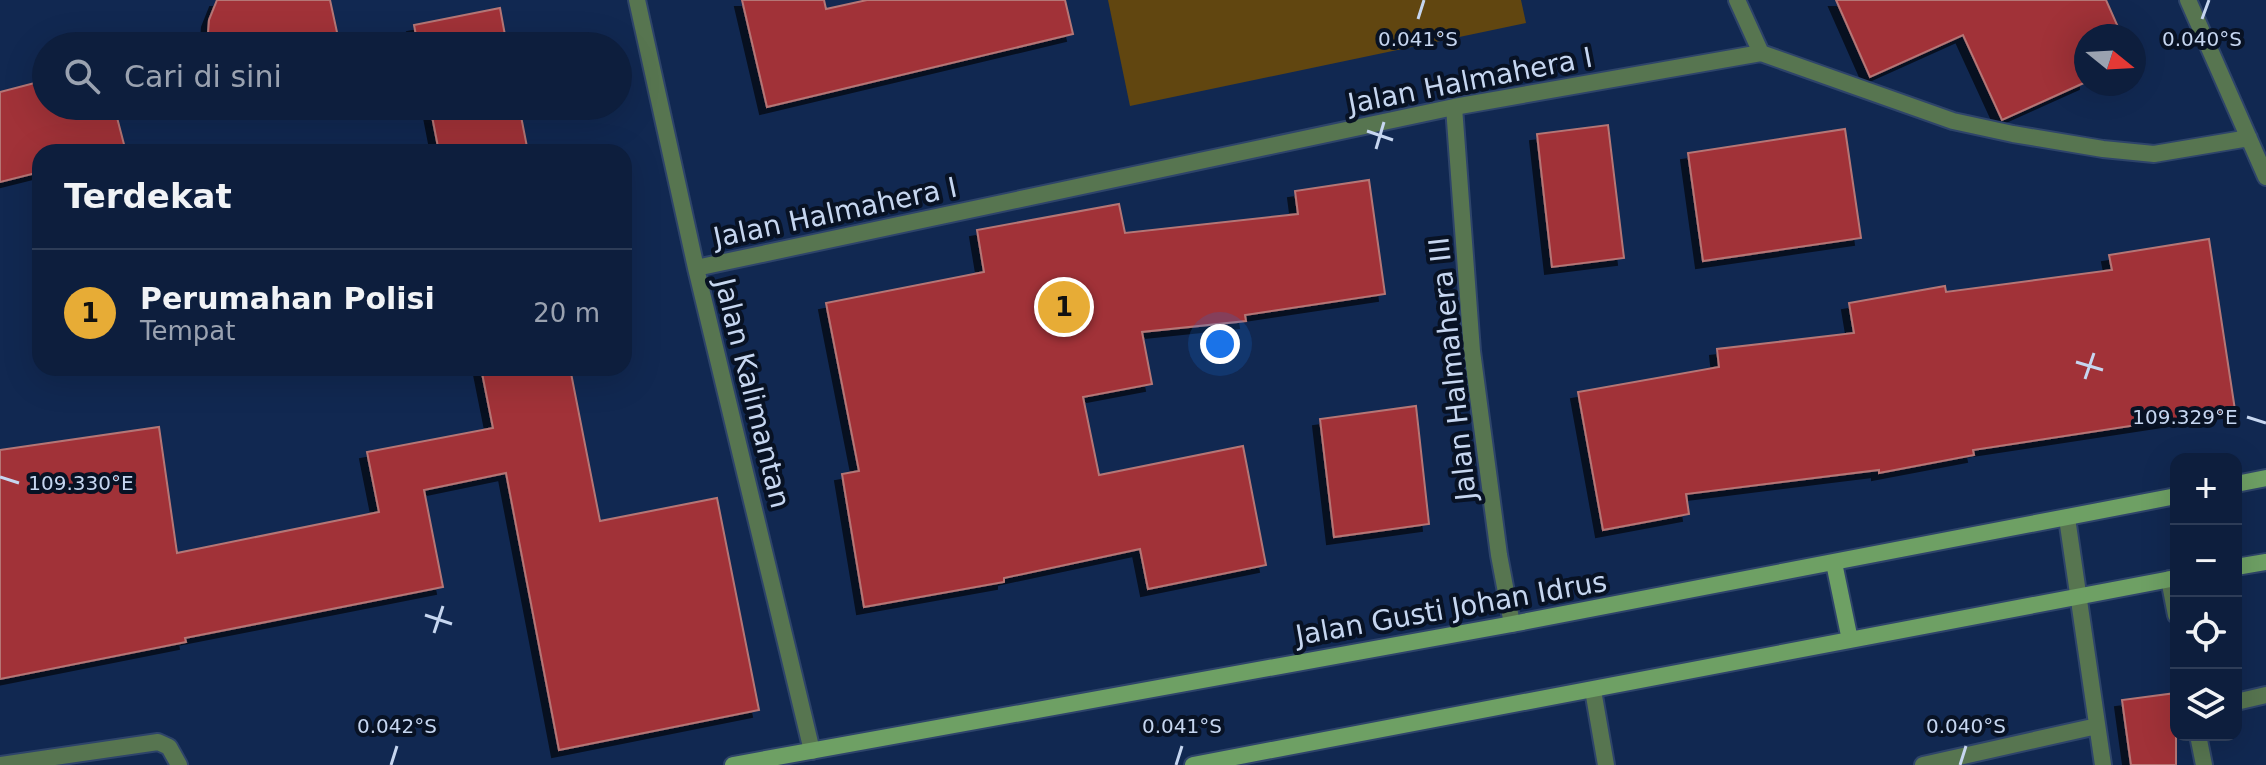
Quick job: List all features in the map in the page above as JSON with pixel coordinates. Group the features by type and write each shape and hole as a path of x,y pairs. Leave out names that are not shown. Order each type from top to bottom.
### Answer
{"street":[{"name":"Jalan Kalimantan","path":"637,0 696,268 812,751"},
{"path":"1737,0 1761,53"},
{"path":"2188,0 2266,177"},
{"name":"Jalan Halmahera I","path":"696,268 1454,107 1761,53 1953,121 2013,134 2154,154 2249,138"},
{"name":"Jalan Halmahera III","path":"1454,107 1472,351 1499,555 1512,624"},
{"path":"2242,483 2266,478"},
{"name":"Jalan Gusti Johan Idrus","path":"733,765 1512,624 2170,497"},
{"path":"2067,518 2103,765"},
{"path":"2242,566 2266,562"},
{"path":"1834,563 1850,640"},
{"path":"1193,765 2170,580"},
{"path":"1593,690 1606,765"},
{"path":"2242,701 2266,695"},
{"path":"1923,765 2097,726"},
{"path":"2199,741 2204,765"},
{"path":"0,765 158,742 169,747 179,765"}],"shaded area":[{"path":"1108,0 1521,0 1526,23 1130,106"}],"building":[{"path":"217,0 330,0 337,32 208,32"},
{"path":"742,0 824,0 826,9 867,0 1065,0 1073,34 767,107"},
{"path":"1836,0 2106,0 2117,24 2074,24 2074,87 2002,120 1963,35 1870,77"},
{"path":"500,8 504,32 415,32 414,25"},
{"path":"32,84 32,120 118,120 124,144 32,144 32,174 0,182 0,92"},
{"path":"433,120 522,120 526,144 437,144"},
{"path":"1608,125 1624,258 1552,267 1537,134"},
{"path":"1845,129 1861,238 1703,261 1688,153"},
{"path":"1369,180 1385,294 1245,315 1246,321 1142,332 1152,384 1083,397 1099,475 1243,446 1266,565 1148,589 1140,549 1004,578 1004,582 864,607 842,474 859,471 826,303 984,272 977,230 1119,204 1125,233 1298,214 1295,191"},
{"path":"2209,239 2235,410 1973,450 1974,455 1879,473 1879,470 1686,494 1689,514 1603,530 1578,392 1719,367 1717,349 1854,333 1849,303 1945,286 1946,292 2112,270 2109,255"},
{"path":"483,376 572,376 600,521 717,498 759,710 559,750 506,473 424,490 443,587 185,638 186,642 0,679 0,450 159,427 177,553 379,512 367,452 493,428"},
{"path":"1416,406 1429,524 1334,537 1320,419"},
{"path":"2170,694 2170,741 2176,741 2176,765 2131,765 2122,700"}],"place":[{"name":"Perumahan Polisi","path":"1064,307"}]}
